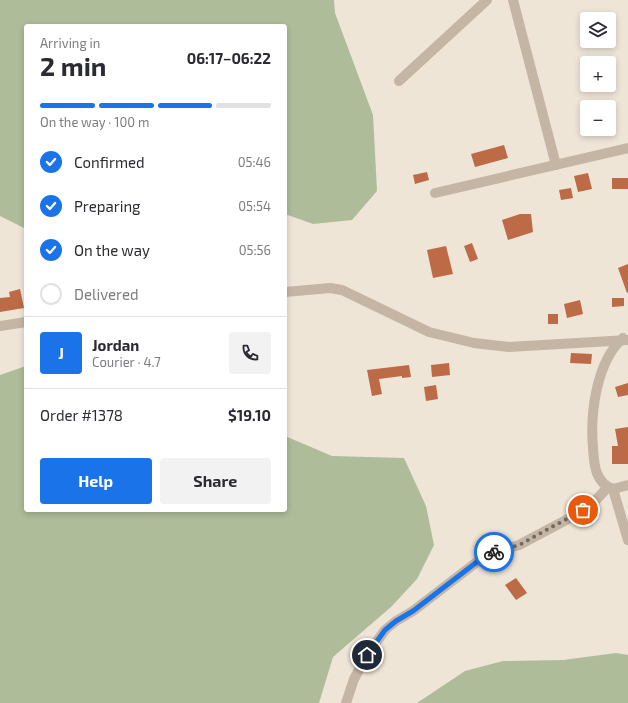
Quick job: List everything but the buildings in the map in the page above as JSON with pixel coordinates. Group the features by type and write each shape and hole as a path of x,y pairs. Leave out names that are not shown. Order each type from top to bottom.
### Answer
{"street":[{"path":"399,81 487,0"},
{"path":"513,0 556,165"},
{"path":"435,193 628,148"},
{"path":"287,292 330,288 342,290 429,332 474,343 508,347 626,338"},
{"path":"0,326 24,322"},
{"path":"626,338 609,356 606,363 596,393 592,412 592,434 595,469 602,483 611,488 628,540"},
{"path":"346,703 354,679 367,655 385,630 396,621 413,611 486,555 519,545 571,518 595,502 611,488 628,485"}],"green space":[{"path":"0,0 334,0 335,13 373,115 377,191 352,220 313,224 287,215 287,24 24,24 24,228 0,216"},
{"path":"24,367 24,512 287,512 287,437 332,456 404,458 426,506 434,545 417,579 391,607 333,657 319,703 0,703 0,375"},
{"path":"616,653 628,655 628,703 417,703 465,671 503,661 563,660"}],"way so far":[{"path":"494,552 519,545 583,510"}],"route":[{"path":"367,655 385,630 396,621 413,611 486,555 494,552"}]}
